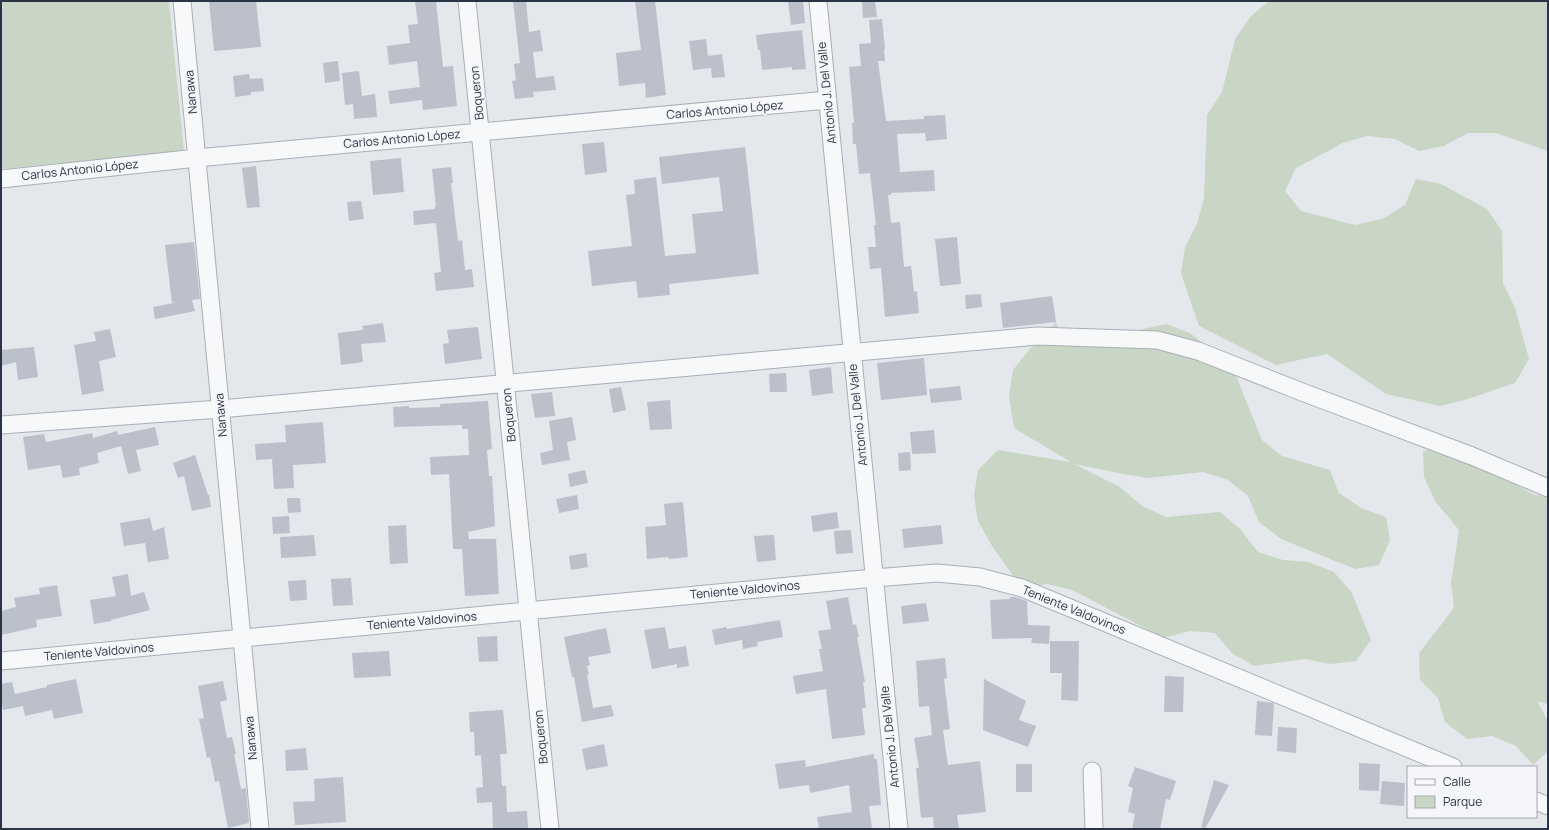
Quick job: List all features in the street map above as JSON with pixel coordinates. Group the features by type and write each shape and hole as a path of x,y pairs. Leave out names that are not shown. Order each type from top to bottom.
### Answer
{"street":[{"name":"Nanawa","path":"182,1 260,829"},
{"name":"Boqueron","path":"468,1 550,829"},
{"name":"Antonio J. Del Valle","path":"818,1 899,829"},
{"name":"Carlos Antonio López","path":"1,179 197,158 828,100"},
{"path":"1,425 220,409 1037,336 1157,340 1198,350 1302,392 1472,456 1548,488"},
{"name":"Teniente Valdovinos","path":"1,661 937,573 980,577 1022,588 1451,766"},
{"path":"1092,771 1094,829"},
{"path":"1537,801 1548,806"}],"green space":[{"path":"1,1 169,1 184,151 1,169"},
{"path":"1269,1 1548,1 1548,151 1496,133 1468,133 1444,146 1419,151 1395,139 1367,136 1343,143 1296,168 1285,191 1301,211 1355,225 1382,219 1405,205 1416,179 1441,184 1487,209 1502,231 1503,283 1515,308 1529,359 1515,383 1465,400 1440,406 1386,394 1327,354 1276,365 1199,326 1181,273 1185,247 1197,224 1204,198 1207,115 1222,92 1235,39 1251,16"},
{"path":"1056,322 1060,333 1112,336 1166,324 1190,333 1232,366 1262,440 1282,456 1330,470 1339,493 1361,508 1386,517 1390,540 1379,565 1355,569 1281,539 1259,522 1248,496 1228,480 1203,472 1148,478 1074,464 1120,487 1142,506 1166,517 1220,512 1240,529 1258,552 1283,560 1308,562 1334,572 1352,593 1371,640 1356,661 1330,664 1305,659 1254,666 1232,653 1215,633 1189,631 1164,638 1072,590 1047,584 1022,588 992,546 978,521 974,496 978,470 998,450 1071,462 1014,428 1009,396 1013,370 1030,349"},
{"path":"1449,444 1473,447 1497,460 1511,481 1534,495 1548,496 1548,704 1537,701 1548,721 1548,751 1533,765 1516,746 1492,736 1467,739 1445,722 1438,698 1420,680 1419,653 1454,608 1451,583 1459,530 1435,501 1424,477 1423,451"}],"building":[{"path":"209,1 256,1 261,47 214,51"},
{"path":"415,1 436,1 443,67 453,66 457,106 423,110 422,100 390,104 388,91 420,87 417,61 389,65 387,46 410,43 408,25 418,24"},
{"path":"513,1 526,1 529,32 540,30 543,51 533,52 536,78 554,76 556,90 533,92 534,97 515,99 512,81 516,80 514,64 520,63"},
{"path":"635,1 655,1 666,95 646,98 645,83 619,86 616,53 641,50"},
{"path":"788,1 803,1 805,23 791,25"},
{"path":"862,1 875,1 877,17 863,18"},
{"path":"882,19 885,61 878,61 886,121 924,119 924,116 945,115 947,139 926,141 925,133 897,134 900,172 934,170 935,191 891,193 891,195 888,195 891,223 900,222 904,267 911,266 914,292 917,291 919,313 885,317 881,268 870,269 868,247 876,247 874,225 876,225 870,173 859,174 856,144 853,144 852,123 854,123 849,67 861,66 859,44 871,43 869,20"},
{"path":"802,30 806,69 792,70 792,67 762,70 760,50 758,50 756,35"},
{"path":"706,39 708,56 722,54 725,77 712,78 711,68 693,70 689,41"},
{"path":"338,61 340,81 325,83 323,63"},
{"path":"359,71 362,96 375,94 377,117 354,119 353,104 345,105 342,73"},
{"path":"249,74 250,79 263,78 264,91 251,92 251,95 235,97 233,76"},
{"path":"604,142 607,172 585,175 582,144"},
{"path":"745,147 759,274 669,284 670,295 638,298 636,281 592,286 588,251 632,246 626,195 635,194 634,180 656,177 665,256 696,253 692,214 723,211 719,177 662,184 659,157"},
{"path":"401,158 404,192 373,195 370,161"},
{"path":"256,166 260,207 247,208 242,168"},
{"path":"451,167 453,183 451,183 458,241 462,240 465,270 472,269 474,287 436,291 434,273 441,272 436,223 414,225 413,211 435,209 436,206 432,169"},
{"path":"361,201 364,219 349,221 347,202"},
{"path":"957,237 961,284 940,286 935,239"},
{"path":"194,242 200,299 192,300 195,311 155,319 153,307 184,301 172,303 165,245"},
{"path":"981,294 982,307 966,309 965,295"},
{"path":"1052,296 1056,322 1003,328 1000,303"},
{"path":"383,323 386,342 361,344 363,362 341,365 338,333 363,330 362,326"},
{"path":"478,327 482,359 445,364 443,344 449,343 447,330"},
{"path":"110,329 116,357 99,361 104,391 82,395 74,345 96,341 94,332"},
{"path":"34,347 38,377 18,380 16,362 1,366 1,350"},
{"path":"924,358 927,395 881,400 877,363"},
{"path":"831,367 833,393 812,396 809,370"},
{"path":"786,373 787,392 770,392 769,374"},
{"path":"960,386 962,400 931,403 929,389"},
{"path":"621,387 626,410 613,413 609,389"},
{"path":"552,392 555,416 535,418 531,394"},
{"path":"670,400 672,429 650,430 647,402"},
{"path":"488,401 492,449 487,450 489,476 492,476 495,526 468,532 469,539 496,539 499,594 465,596 462,549 453,549 449,474 431,475 430,457 469,455 468,429 462,429 462,425 394,427 393,407 440,407 440,404"},
{"path":"572,417 576,440 567,442 570,460 542,465 540,453 553,450 549,421"},
{"path":"323,422 326,463 293,465 294,488 274,489 272,459 256,460 255,444 286,442 285,425"},
{"path":"155,427 159,445 136,450 141,471 128,474 121,446 97,453 99,463 79,468 80,475 63,478 60,465 28,470 23,437 44,434 46,442 92,433 93,438 117,431 118,435"},
{"path":"934,430 936,453 912,454 910,432"},
{"path":"910,452 911,470 899,471 898,453"},
{"path":"195,455 209,495 211,507 192,511 184,476 178,478 173,463"},
{"path":"585,470 588,483 570,487 568,474"},
{"path":"577,495 579,509 559,513 556,499"},
{"path":"287,498 300,498 301,512 288,513"},
{"path":"683,502 688,557 647,559 645,527 666,525 664,504"},
{"path":"837,512 839,528 813,532 811,516"},
{"path":"289,516 290,533 273,534 272,517"},
{"path":"150,518 153,531 164,527 169,559 148,562 145,543 124,546 120,523"},
{"path":"406,525 408,563 390,564 388,526"},
{"path":"941,525 943,544 904,548 902,529"},
{"path":"851,530 853,553 836,554 834,531"},
{"path":"314,535 316,556 281,558 280,537"},
{"path":"774,535 776,560 757,562 754,536"},
{"path":"586,553 588,567 571,570 569,556"},
{"path":"128,574 131,596 144,592 150,610 111,621 94,624 90,600 116,596 112,577"},
{"path":"351,578 353,605 333,606 331,579"},
{"path":"306,580 307,600 290,601 288,581"},
{"path":"57,585 62,616 36,620 37,627 1,635 1,611 16,607 14,598 40,594 39,588"},
{"path":"848,597 853,625 856,624 859,637 857,637 865,682 863,682 866,708 862,708 865,735 832,739 826,689 796,694 793,676 823,671 819,649 822,649 818,631 831,629 826,601"},
{"path":"1010,597 1027,601 1028,625 1050,626 1049,644 1031,643 1032,638 992,639 990,600 1010,599"},
{"path":"926,603 929,621 903,624 901,606"},
{"path":"780,620 783,637 757,642 758,646 743,649 742,640 715,645 712,630"},
{"path":"665,627 669,649 686,646 689,666 677,668 677,664 652,669 644,630"},
{"path":"606,628 611,653 588,657 590,665 587,666 589,674 587,675 593,708 611,705 614,716 582,722 574,677 572,677 564,637"},
{"path":"497,636 498,661 479,662 477,637"},
{"path":"1050,641 1079,641 1078,701 1061,700 1062,673 1050,673"},
{"path":"389,651 391,676 354,678 352,653"},
{"path":"945,658 947,678 944,679 950,729 943,730 948,765 980,761 986,812 957,815 959,829 934,829 933,817 921,818 916,768 919,768 914,738 932,735 929,706 919,707 916,661"},
{"path":"1165,676 1184,677 1183,712 1164,712"},
{"path":"76,679 83,713 54,719 52,710 25,716 23,706 3,710 1,684 12,682 15,694"},
{"path":"984,679 1026,701 1019,720 1036,726 1028,747 983,730"},
{"path":"223,681 227,700 220,702 227,738 232,737 241,789 246,788 249,823 228,828 219,781 215,782 210,757 207,758 199,719 204,718 198,686"},
{"path":"1257,701 1274,703 1272,736 1255,735"},
{"path":"503,710 507,754 500,754 502,786 506,786 507,812 527,811 528,829 493,829 492,802 477,803 476,788 483,787 481,755 475,756 474,732 470,732 469,712"},
{"path":"1278,727 1297,728 1296,753 1277,751"},
{"path":"604,744 608,766 586,770 582,749"},
{"path":"306,748 308,770 286,771 285,750"},
{"path":"874,754 874,759 877,759 881,805 869,806 872,829 819,829 817,817 852,812 849,785 810,793 809,785 779,789 775,764 805,760 806,767"},
{"path":"1359,763 1380,764 1379,791 1359,790"},
{"path":"1016,764 1032,764 1032,792 1016,792"},
{"path":"1135,767 1176,781 1170,800 1166,799 1160,829 1132,829 1135,814 1128,812 1133,788 1128,786"},
{"path":"343,777 346,822 295,825 293,802 315,801 314,779"},
{"path":"1214,780 1229,785 1205,829 1201,827"},
{"path":"1382,781 1405,783 1404,806 1380,804"}]}
